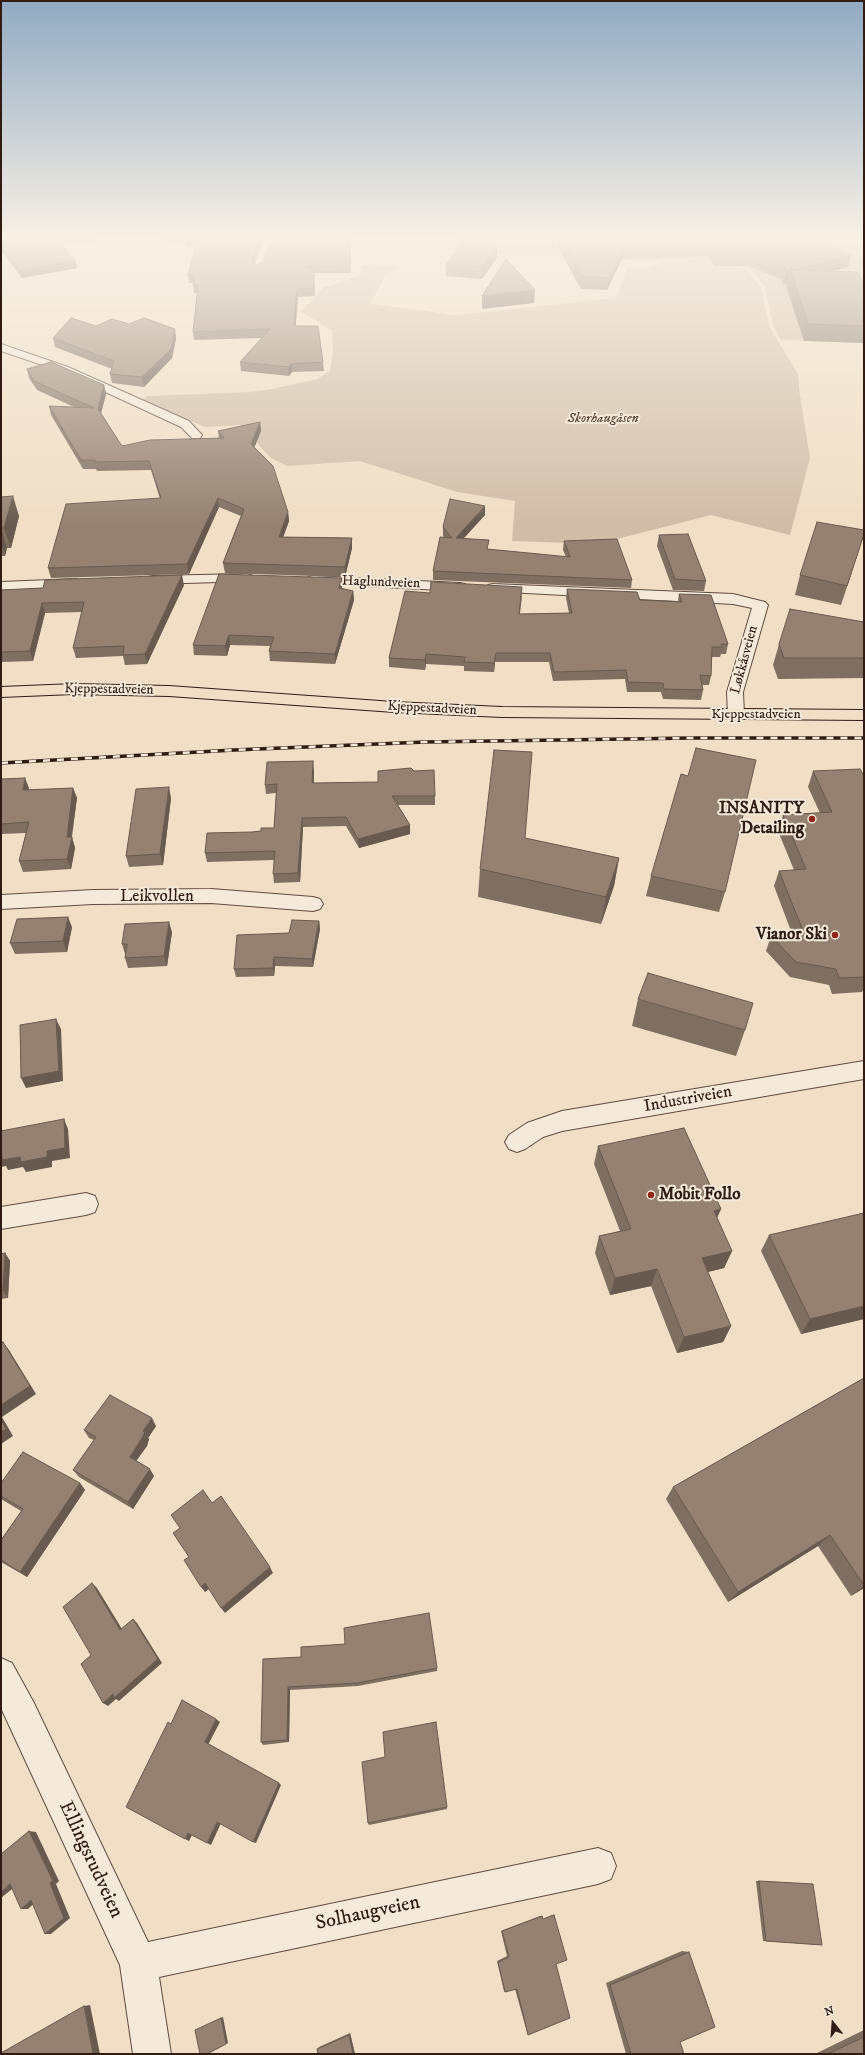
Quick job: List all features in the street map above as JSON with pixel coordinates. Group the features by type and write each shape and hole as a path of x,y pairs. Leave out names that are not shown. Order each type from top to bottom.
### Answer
{"main road":[{"name":"Kjeppestadveien","path":"1,692 106,689 184,692 438,710 736,715 864,715"}],"street":[{"path":"1,347 64,369 124,396 185,424 196,435"},
{"path":"124,396 148,394"},
{"path":"140,580 262,578"},
{"name":"Haglundveien","path":"300,580 733,598 760,605"},
{"path":"1,586 86,582"},
{"name":"Løkkåsveien","path":"736,715 735,692 760,605"},
{"name":"Leikvollen","path":"1,902 93,897 211,896 313,904"},
{"name":"Industriveien","path":"517,1142 535,1130 562,1121 864,1070"},
{"path":"1,1218 86,1204"},
{"name":"Ellingsrudveien","path":"1,1674 22,1715 138,1963 152,2054"},
{"name":"Solhaugveien","path":"138,1963 598,1866"}],"green space":[{"name":"Skorhaugåsen","path":"332,334 774,334 798,374 810,458 790,535 711,515 597,544 512,541 515,501 457,492 360,461 287,466 271,458 240,425 205,427 143,400 147,396 250,392 272,389 317,379 330,371 333,352"},
{"path":"778,334 864,334 864,343 781,340"}],"building":[{"path":"57,334 174,334 171,349 142,377 110,374 114,361 53,338"},
{"path":"266,334 319,334 323,362 292,364 288,367 240,362"},
{"path":"51,362 104,385 98,409 122,446 150,440 224,438 218,431 260,422 251,444 273,466 288,512 279,537 352,538 345,567 223,563 244,509 218,498 187,564 48,568 66,504 161,498 149,461 95,462 95,460 81,460 49,406 94,408 34,381 27,369"},
{"path":"13,496 4,528 1,528 1,497"},
{"path":"450,499 485,506 456,538 489,540 487,549 570,557 564,541 617,539 632,580 433,571 440,537 452,538 443,527"},
{"path":"817,522 864,530 847,586 800,575"},
{"path":"688,534 706,581 675,579 659,535"},
{"path":"219,574 342,578 339,588 353,591 335,654 269,651 274,637 229,635 225,646 193,645"},
{"path":"182,575 145,654 123,655 124,646 73,648 84,602 42,603 30,651 1,652 1,590 43,588 45,580"},
{"path":"431,582 522,587 519,614 572,613 567,589 637,592 640,600 682,602 679,594 711,595 728,644 721,644 722,647 712,647 711,676 700,675 703,690 664,689 663,683 628,682 626,670 554,672 550,653 496,653 494,663 464,662 465,657 426,654 425,660 389,658 405,591 430,593"},
{"path":"790,609 864,622 864,658 784,658 779,644"},
{"path":"696,748 756,760 725,892 651,876 681,774 688,776"},
{"path":"494,750 532,752 525,838 619,858 606,897 480,869"},
{"path":"313,761 312,783 378,782 378,771 411,768 414,771 434,770 435,796 392,796 410,825 358,839 346,817 302,818 298,873 273,874 275,851 205,853 207,833 252,832 261,831 261,828 274,828 277,784 265,785 267,762"},
{"path":"860,769 864,776 864,977 839,978 836,969 796,962 771,936 802,928 779,871 806,869 783,815 832,812 813,771"},
{"path":"25,778 23,790 73,788 67,837 72,837 67,859 19,861 29,822 1,824 1,779"},
{"path":"169,787 160,854 126,856 136,789"},
{"path":"68,917 63,941 10,943 17,919"},
{"path":"292,920 319,921 312,959 274,957 273,968 234,969 237,935 289,933"},
{"path":"169,922 164,956 125,958 127,944 122,944 125,924"},
{"path":"648,973 753,1003 745,1030 638,999"},
{"path":"56,1019 59,1071 21,1078 20,1025"},
{"path":"64,1119 65,1148 47,1151 47,1157 21,1162 20,1157 2,1160 1,1131"},
{"path":"684,1128 721,1209 714,1211 732,1251 702,1258 731,1326 684,1337 657,1269 615,1278 599,1236 631,1229 598,1146"},
{"path":"864,1213 864,1306 810,1319 769,1235"},
{"path":"5,1253 3,1290 1,1290 1,1254"},
{"path":"3,1342 30,1386 1,1405 1,1343"},
{"path":"864,1378 864,1585 830,1535 738,1592 673,1487"},
{"path":"110,1395 152,1418 143,1431 145,1432 142,1438 130,1457 150,1469 128,1502 73,1470 96,1437 84,1430"},
{"path":"1,1420 6,1429 1,1432"},
{"path":"23,1452 80,1483 20,1572 1,1560 1,1540 23,1509 1,1496 1,1483"},
{"path":"203,1490 212,1503 221,1496 270,1567 221,1608 205,1583 201,1587 184,1560 189,1557 173,1533 180,1528 171,1515"},
{"path":"92,1583 120,1630 133,1619 158,1659 114,1698 113,1694 103,1703 81,1664 91,1655 63,1607"},
{"path":"429,1613 437,1668 357,1683 288,1687 287,1740 261,1742 263,1659 301,1657 301,1647 345,1644 344,1628"},
{"path":"182,1700 216,1719 205,1742 279,1783 253,1842 217,1822 207,1843 188,1833 185,1839 126,1807 168,1722 171,1724"},
{"path":"436,1722 447,1807 368,1823 362,1762 385,1757 383,1732"},
{"path":"29,1831 53,1881 50,1883 64,1918 45,1934 31,1900 21,1909 10,1884 1,1892 1,1854"},
{"path":"759,1881 813,1884 822,1945 766,1941"},
{"path":"554,1915 567,1960 556,1964 570,2018 528,2035 517,1989 505,1992 498,1962 509,1957 502,1931 542,1916 543,1919"},
{"path":"689,1952 715,2027 680,2042 684,2054 631,2054 610,1985"},
{"path":"84,2006 93,2054 1,2054 1,2053"},
{"path":"221,2018 226,2044 207,2054 200,2054 195,2030"},
{"path":"349,2035 353,2054 318,2054 317,2049"},
{"path":"864,2037 864,2054 828,2054"}],"railway":[{"path":"1,763 234,750 425,742 692,738 864,738"}],"place":[{"name":"INSANITY Detailing","path":"812,819"},
{"name":"Vianor Ski","path":"835,935"},
{"name":"Mobit Follo","path":"651,1195"}]}
